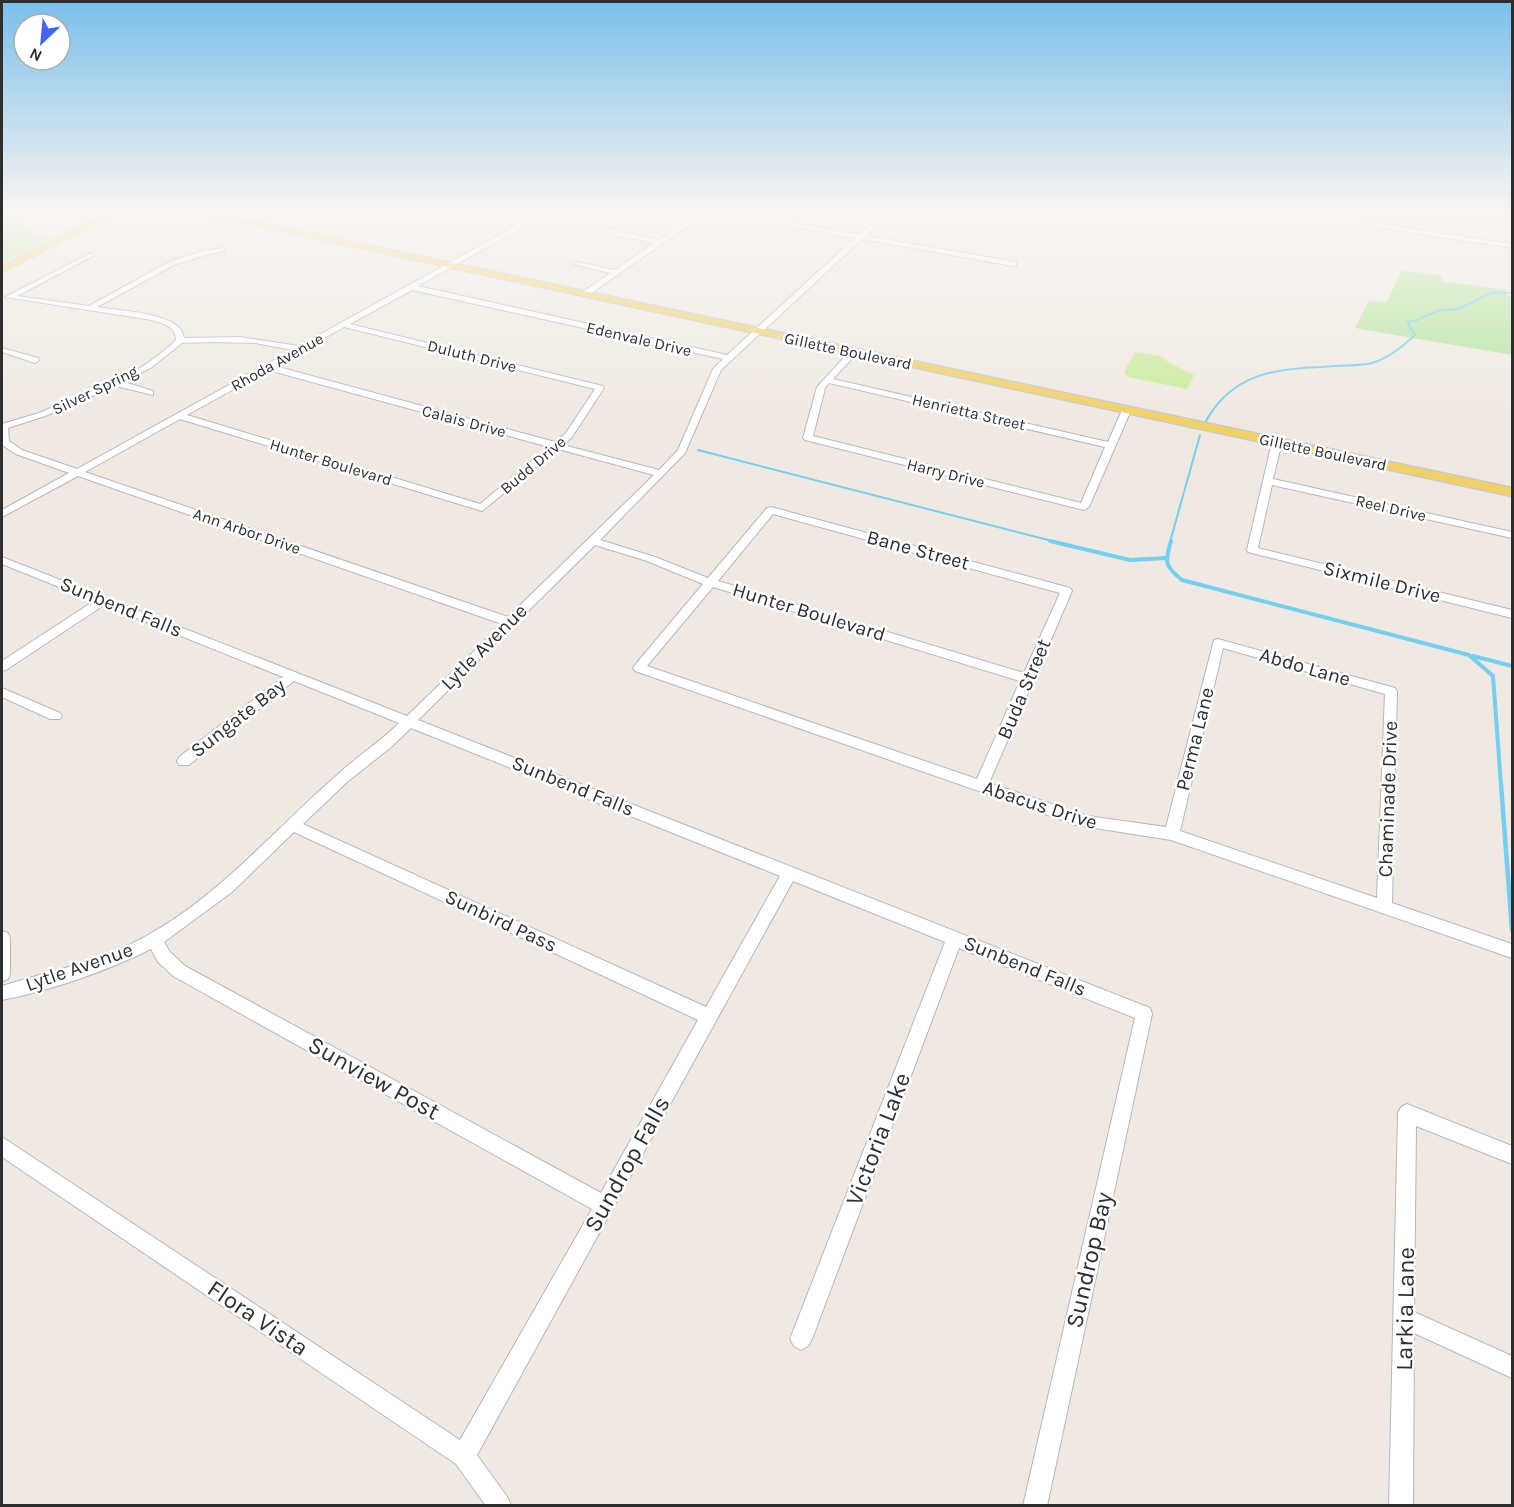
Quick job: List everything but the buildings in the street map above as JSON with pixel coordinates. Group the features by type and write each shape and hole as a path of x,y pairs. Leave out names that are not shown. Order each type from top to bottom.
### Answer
{"main road":[{"name":"Gillette Boulevard","path":"514,279 1512,492"}],"street":[{"path":"5,299 43,279"},
{"path":"92,308 143,279"},
{"name":"Rhoda Avenue","path":"2,514 425,279"},
{"path":"584,294 605,279"},
{"name":"Lytle Avenue","path":"2,993 73,973 135,950 191,915 227,887 342,778 378,751 661,474 682,451 712,376 756,331 813,279"},
{"name":"Edenvale Drive","path":"411,287 728,358"},
{"path":"5,299 137,314 168,322 179,331 180,341 212,338 267,341 300,349"},
{"name":"Duluth Drive","path":"344,324 600,388"},
{"name":"Silver Spring","path":"2,427 54,412 165,356 180,341"},
{"path":"2,350 35,360"},
{"path":"827,380 854,352"},
{"name":"Calais Drive","path":"268,367 661,474"},
{"name":"Harry Drive","path":"827,380 818,393 808,438 1083,507 1110,445"},
{"name":"Henrietta Street","path":"827,380 1110,445"},
{"path":"113,382 150,393"},
{"name":"Budd Drive","path":"482,508 577,427 600,388"},
{"path":"1110,445 1126,410"},
{"name":"Hunter Boulevard","path":"180,416 482,508"},
{"name":"Ann Arbor Drive","path":"2,427 3,439 10,448 76,473 509,622"},
{"path":"1269,481 1277,442"},
{"name":"Reel Drive","path":"1269,481 1512,536"},
{"name":"Sixmile Drive","path":"1269,481 1252,550 1512,614"},
{"name":"Bane Street","path":"710,582 771,510 1066,591"},
{"name":"Hunter Boulevard","path":"592,541 651,559 710,582 1028,679"},
{"name":"Sunbend Falls","path":"2,560 1144,1014"},
{"name":"Abacus Drive","path":"710,582 639,668 1097,825 1172,834 1512,951"},
{"name":"Buda Street","path":"981,786 1066,591"},
{"path":"2,667 103,600"},
{"name":"Abdo Lane","path":"1218,643 1391,691"},
{"name":"Perma Lane","path":"1172,834 1218,643"},
{"name":"Sungate Bay","path":"184,761 292,675"},
{"name":"Chaminade Drive","path":"1384,907 1391,691"},
{"path":"2,692 55,716"},
{"name":"Sunbird Pass","path":"292,825 709,1017"},
{"name":"Sundrop Falls","path":"464,1456 790,873"},
{"path":"2,938 2,974"},
{"name":"Victoria Lake","path":"801,1340 955,938"},
{"name":"Sunview Post","path":"154,940 164,957 179,971 604,1205"},
{"name":"Sundrop Bay","path":"1035,1506 1144,1014"},
{"name":"Larkia Lane","path":"1401,1506 1407,1113 1512,1155"},
{"name":"Flora Vista","path":"2,1146 464,1456 500,1506"},
{"path":"1404,1318 1512,1368"}],"green space":[{"path":"1398,279 1442,279 1506,290 1508,296 1512,296 1512,355 1355,328 1369,301 1387,302"},
{"path":"1135,352 1160,356 1194,375 1187,389 1128,377 1124,372"}],"waterway":[{"path":"1206,421 1231,391 1262,375 1297,369 1372,363 1390,355 1415,335 1407,322 1415,321 1439,310 1459,309 1493,292 1512,293"},
{"path":"1170,542 1200,435"},
{"path":"698,450 1056,542"},
{"path":"1050,541 1130,560 1166,558"},
{"path":"1171,541 1167,559 1169,567 1182,580 1469,655 1493,676 1501,785"},
{"path":"1473,656 1512,666"},
{"path":"1501,784 1512,930"}]}
